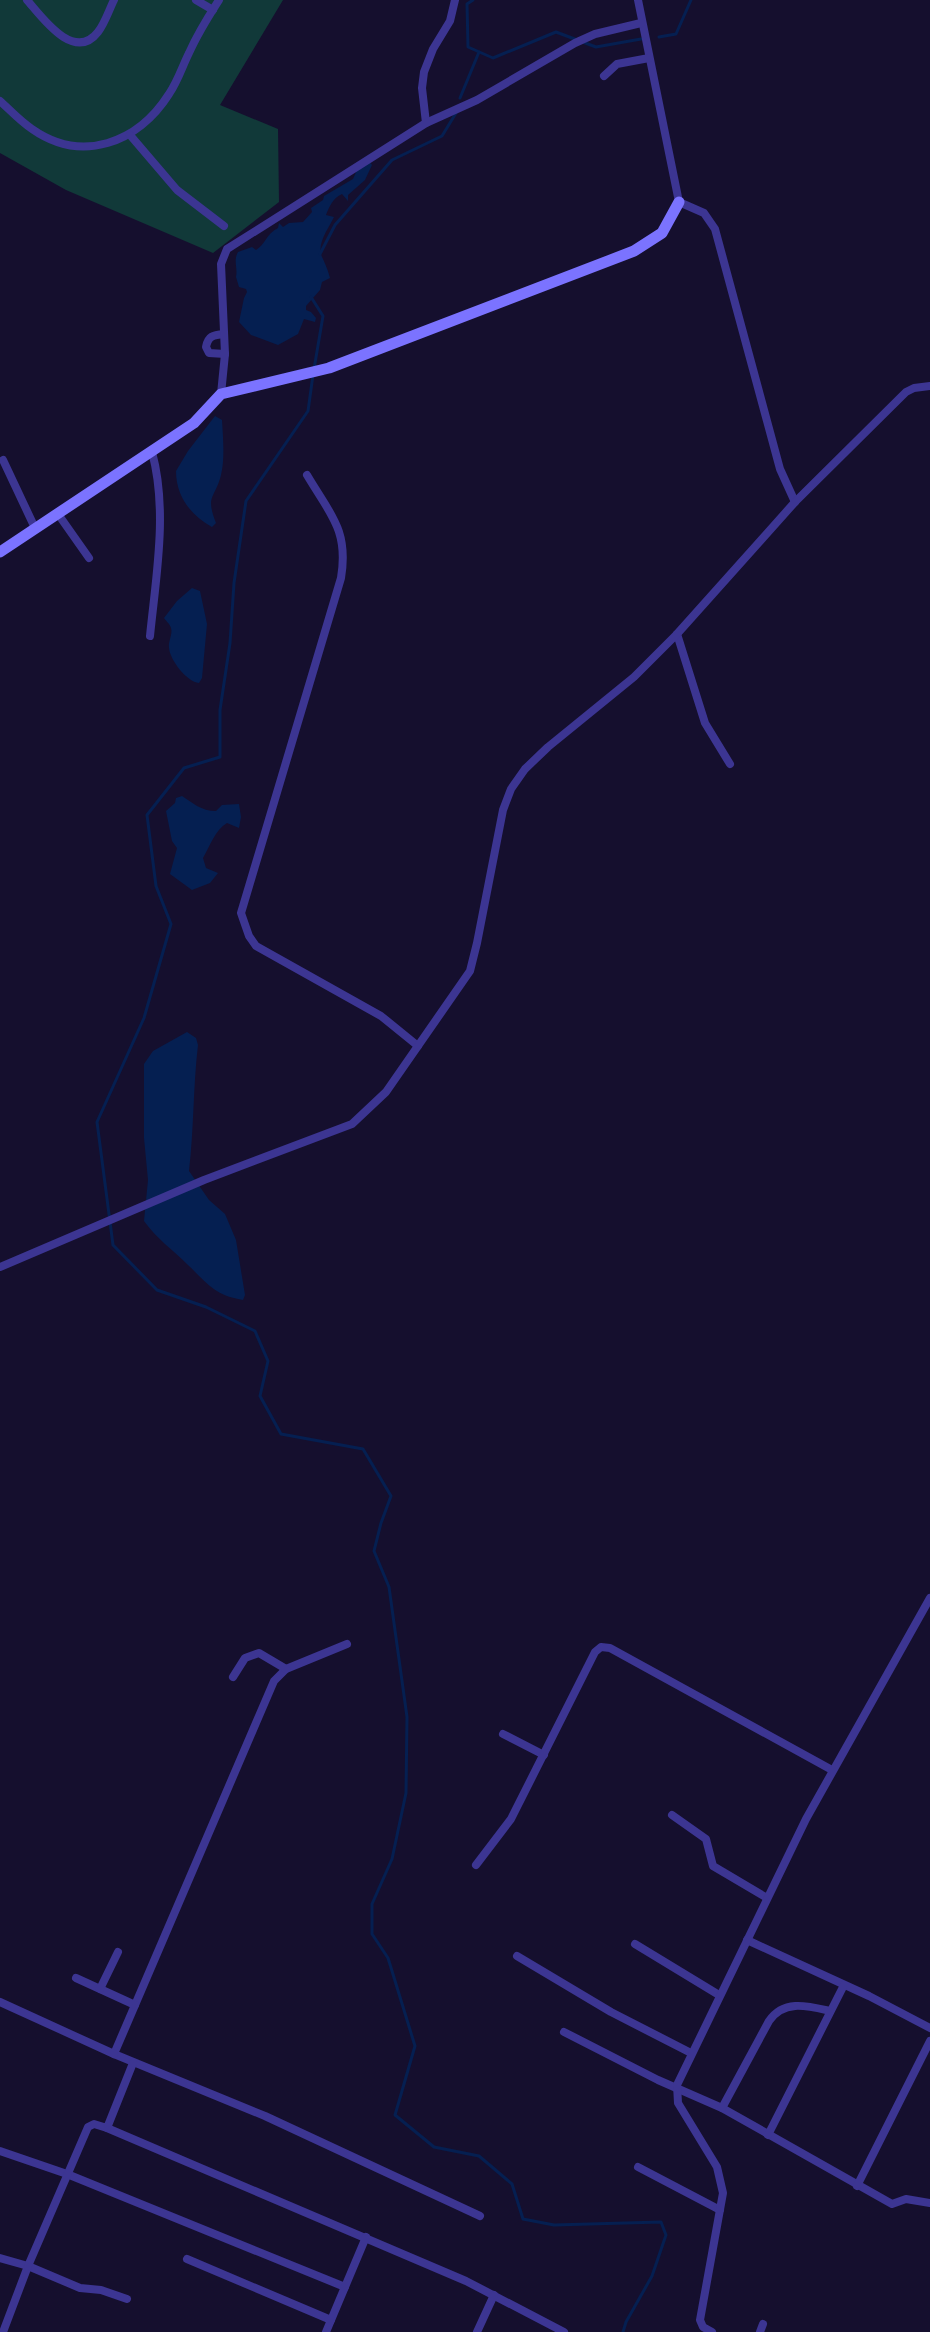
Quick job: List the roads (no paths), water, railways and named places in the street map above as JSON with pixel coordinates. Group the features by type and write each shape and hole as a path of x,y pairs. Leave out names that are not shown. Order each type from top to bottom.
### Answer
{"street":[{"path":"27,0 58,34 66,40 77,42 88,40 98,32 114,0"},
{"path":"196,0 213,10"},
{"path":"0,101 32,129 58,142 85,146 115,142 130,135 157,111 168,96 219,0"},
{"path":"426,123 422,88 424,72 433,50 450,21 455,0"},
{"path":"0,552 194,423 224,394 309,374 634,250 662,234 679,202 638,0"},
{"path":"224,394 225,354 221,264 227,249 426,123 478,100 575,43 595,34 642,26"},
{"path":"604,76 617,64 648,53"},
{"path":"130,135 177,190 224,226"},
{"path":"679,202 704,214 715,228 780,469 795,502"},
{"path":"224,334 213,335 208,340 206,347 209,352 225,354"},
{"path":"0,1267 204,1180 352,1124 386,1092 470,971 478,944 503,810 511,788 525,768 625,686 678,634 795,502 906,392 914,388 930,386"},
{"path":"150,636 159,527 157,472 152,452"},
{"path":"3,460 36,528"},
{"path":"307,475 342,534 344,560 338,587 241,913 249,936 256,946 381,1016 418,1046"},
{"path":"58,514 89,558"},
{"path":"678,634 705,723 730,764"},
{"path":"712,2332 703,2327 700,2320 723,2193 717,2167 680,2110 676,2088 719,1995 832,1770 930,1598"},
{"path":"114,2054 274,1680 286,1669 347,1644"},
{"path":"476,1865 511,1819 598,1648 606,1647 832,1770"},
{"path":"232,1677 245,1658 259,1653 286,1669"},
{"path":"503,1734 544,1755"},
{"path":"672,1815 706,1839 713,1866 767,1898"},
{"path":"747,1940 930,2028"},
{"path":"635,1944 719,1995"},
{"path":"100,1989 118,1952"},
{"path":"517,1956 611,2012 691,2053"},
{"path":"76,1978 135,2005"},
{"path":"768,2135 844,1985"},
{"path":"0,2002 134,2063 266,2116 480,2216"},
{"path":"722,2108 769,2020 777,2011 793,2006 830,2011"},
{"path":"564,2032 676,2088 722,2108 857,2186 892,2204 906,2199 930,2203"},
{"path":"857,2186 930,2041"},
{"path":"107,2128 134,2063"},
{"path":"3,2332 28,2266 67,2174 90,2125 96,2124 366,2237 494,2295 564,2332"},
{"path":"0,2151 67,2174 345,2286"},
{"path":"638,2167 720,2210"},
{"path":"326,2332 366,2237"},
{"path":"0,2258 28,2266 80,2288 101,2290 127,2299"},
{"path":"187,2259 331,2320"},
{"path":"477,2332 494,2295"},
{"path":"760,2332 763,2324"}],"water":[{"path":"369,161 372,165 365,180 348,195 348,201 342,194 336,198 326,215 334,217 320,248 330,278 322,282 320,290 306,306 306,310 311,312 316,318 315,322 304,319 298,334 278,345 251,335 239,322 247,292 246,289 239,287 236,277 236,258 238,252 252,247 256,250 259,248 271,233 278,228 279,223 283,227 289,223 303,222 312,212 311,208 323,200 324,196 353,179 357,170"},
{"path":"215,416 222,420 223,455 219,483 211,502 216,523 212,527 191,511 186,504 179,489 176,471 188,451"},
{"path":"192,588 200,591 207,624 202,678 199,683 184,675 172,658 169,648 171,628 164,618 177,601"},
{"path":"182,796 198,806 211,811 216,811 222,805 239,804 241,817 239,828 227,823 219,830 203,858 206,868 218,873 210,883 192,890 170,874 177,848 172,841 166,811 175,803 176,798"},
{"path":"187,1032 196,1038 198,1045 189,1171 209,1200 225,1214 236,1240 245,1295 243,1300 225,1295 212,1288 160,1239 144,1221 148,1180 144,1138 144,1064 153,1051"}],"waterway":[{"path":"473,0 467,4 468,47 493,58 556,32 596,47 641,39"},
{"path":"659,37 676,34 691,0"},
{"path":"460,98 479,52"},
{"path":"320,254 335,225 392,160 442,136 456,113"},
{"path":"311,297 323,316 314,369"},
{"path":"313,375 308,411 246,501 234,583 230,643 220,710 220,757 184,768 147,815 156,886 171,924 144,1018 97,1122 113,1245 157,1290 206,1307 255,1331 268,1361 260,1396 281,1434 363,1449 391,1496 381,1523 374,1551 389,1587 407,1717 406,1793 392,1859 372,1904 372,1934 388,1958 415,2046 395,2115 434,2147 479,2156 512,2184 523,2219 554,2225 661,2222 666,2235 652,2276 626,2322 623,2332"}]}
